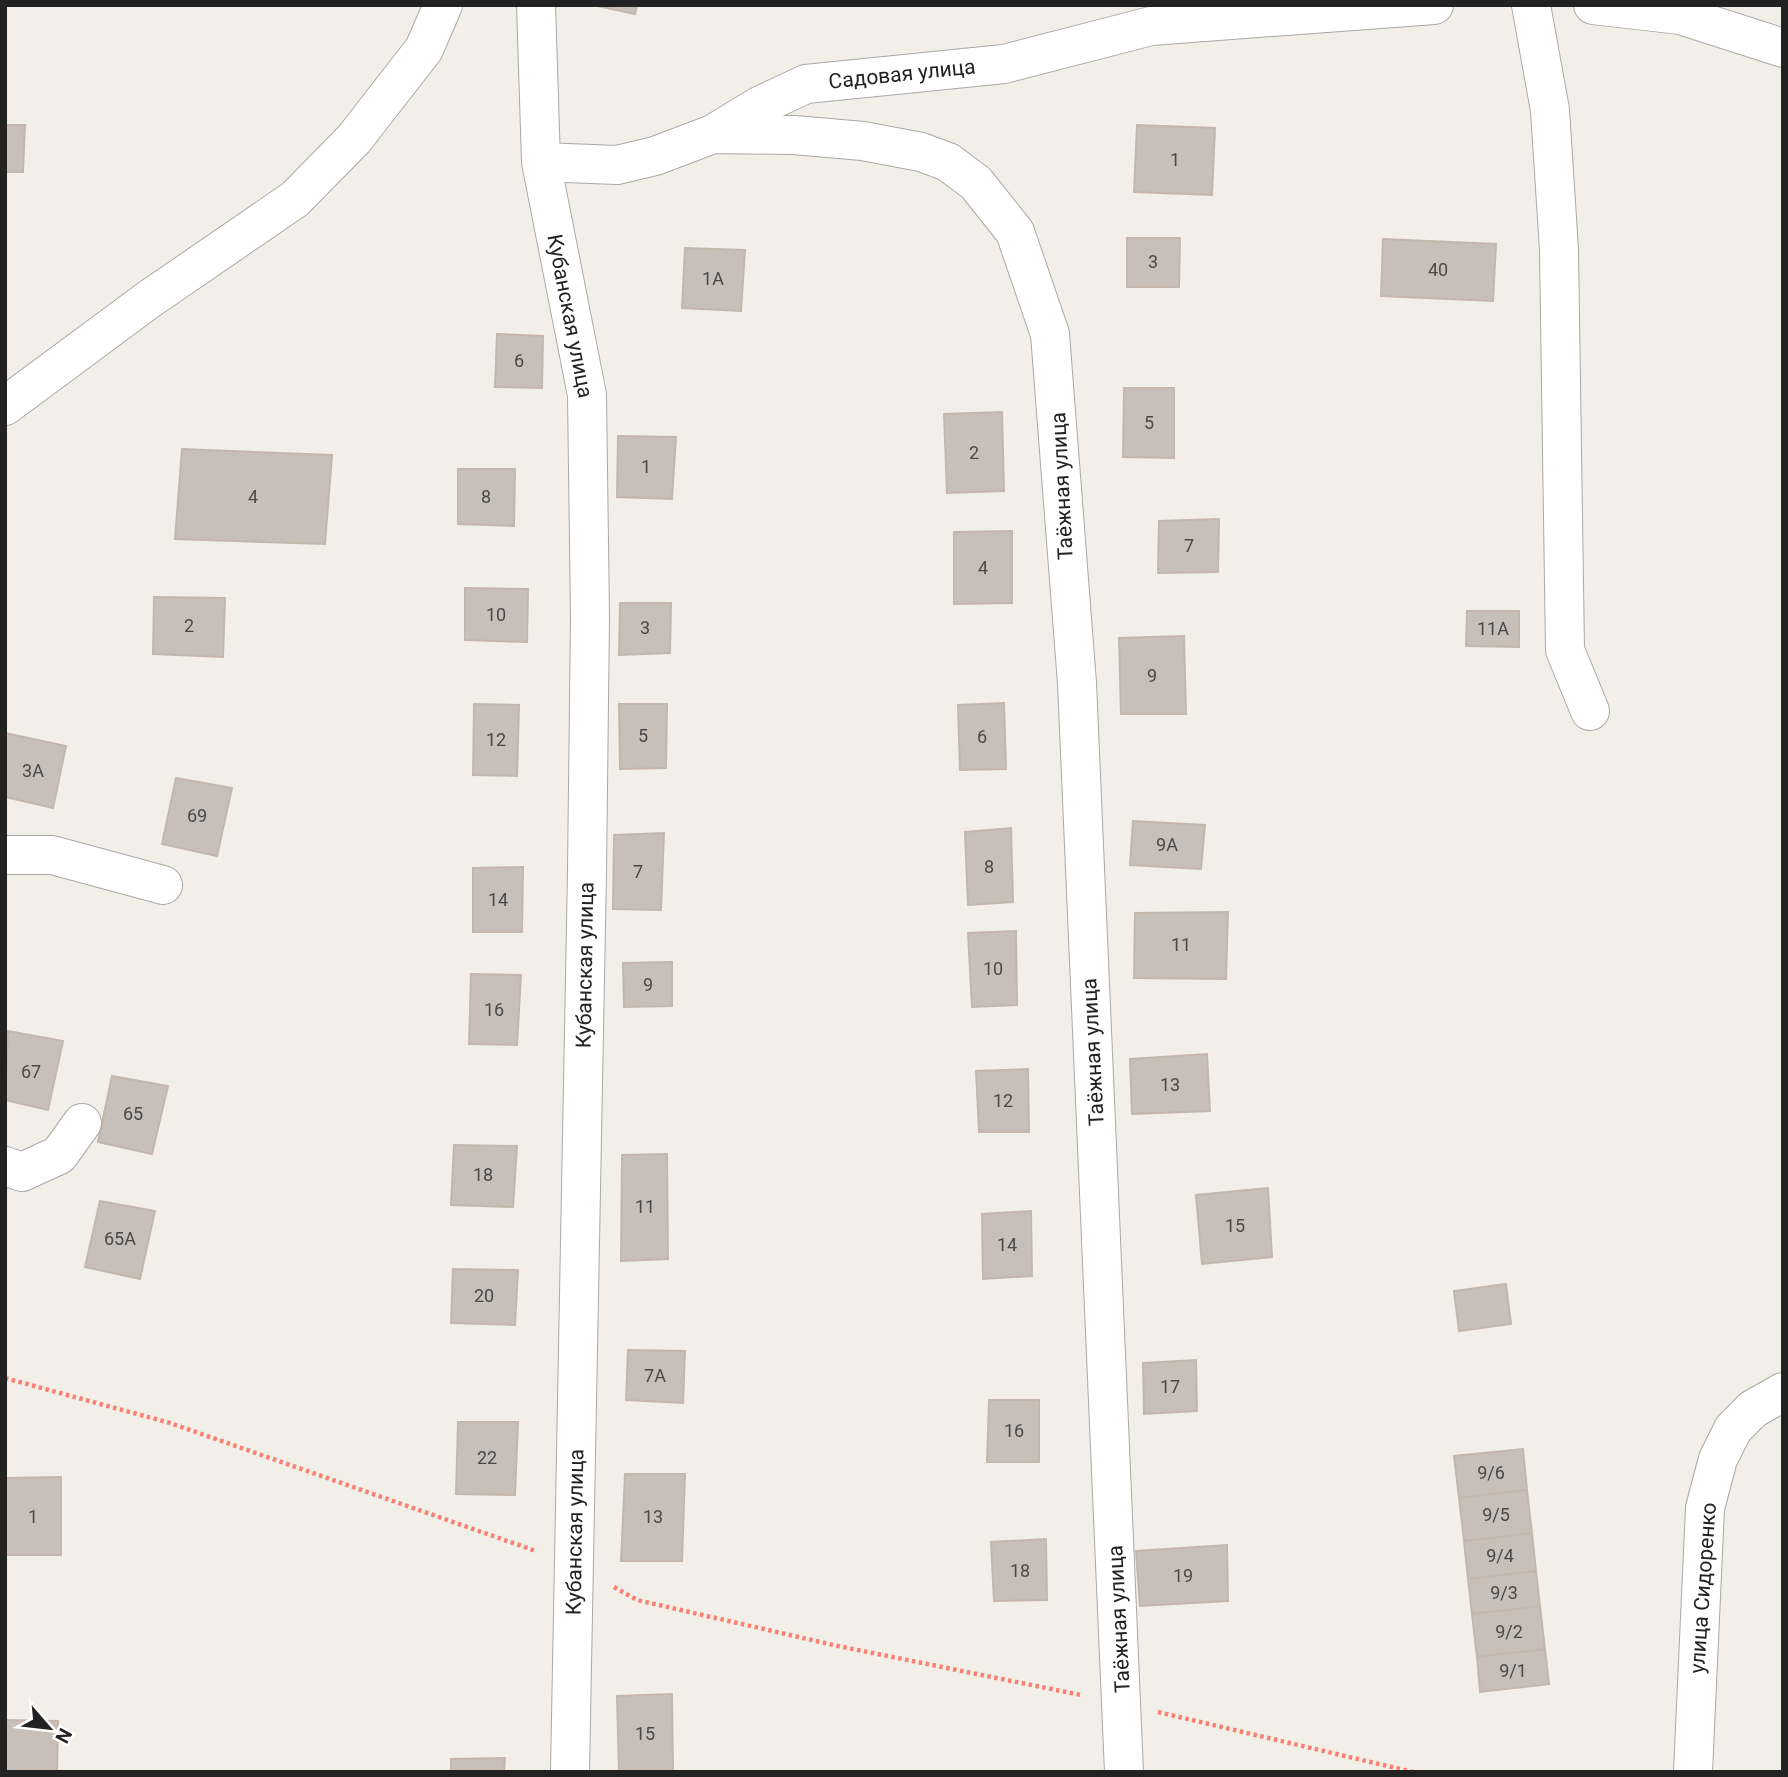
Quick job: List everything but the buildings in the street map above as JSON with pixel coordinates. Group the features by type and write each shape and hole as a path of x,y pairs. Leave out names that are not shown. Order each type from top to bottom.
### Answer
{"street":[{"path":"5,406 148,300 295,199 354,139 424,49 443,5"},
{"path":"536,5 541,162"},
{"name":"Садовая улица","path":"541,162 617,164 656,156 713,134 759,106 806,83 1004,64 1151,26 1434,5"},
{"path":"1531,5 1550,110 1559,250 1565,650 1590,711"},
{"path":"1593,5 1680,15 1783,48"},
{"name":"Таёжная улица","path":"713,134 794,135 863,141 921,152 948,162 976,183 1015,232 1050,334 1077,683 1124,1772"},
{"name":"Кубанская улица","path":"541,162 587,395 590,631 570,1772"},
{"path":"5,855 52,855 163,885"},
{"path":"5,1166 22,1172 59,1155 82,1122"},
{"name":"улица Сидоренко","path":"1693,1772 1704,1508 1718,1459 1733,1429 1753,1409 1783,1392"}],"path":[{"path":"5,1378 170,1423 575,1565 637,1600 838,1646 1123,1703 1413,1772"}]}
